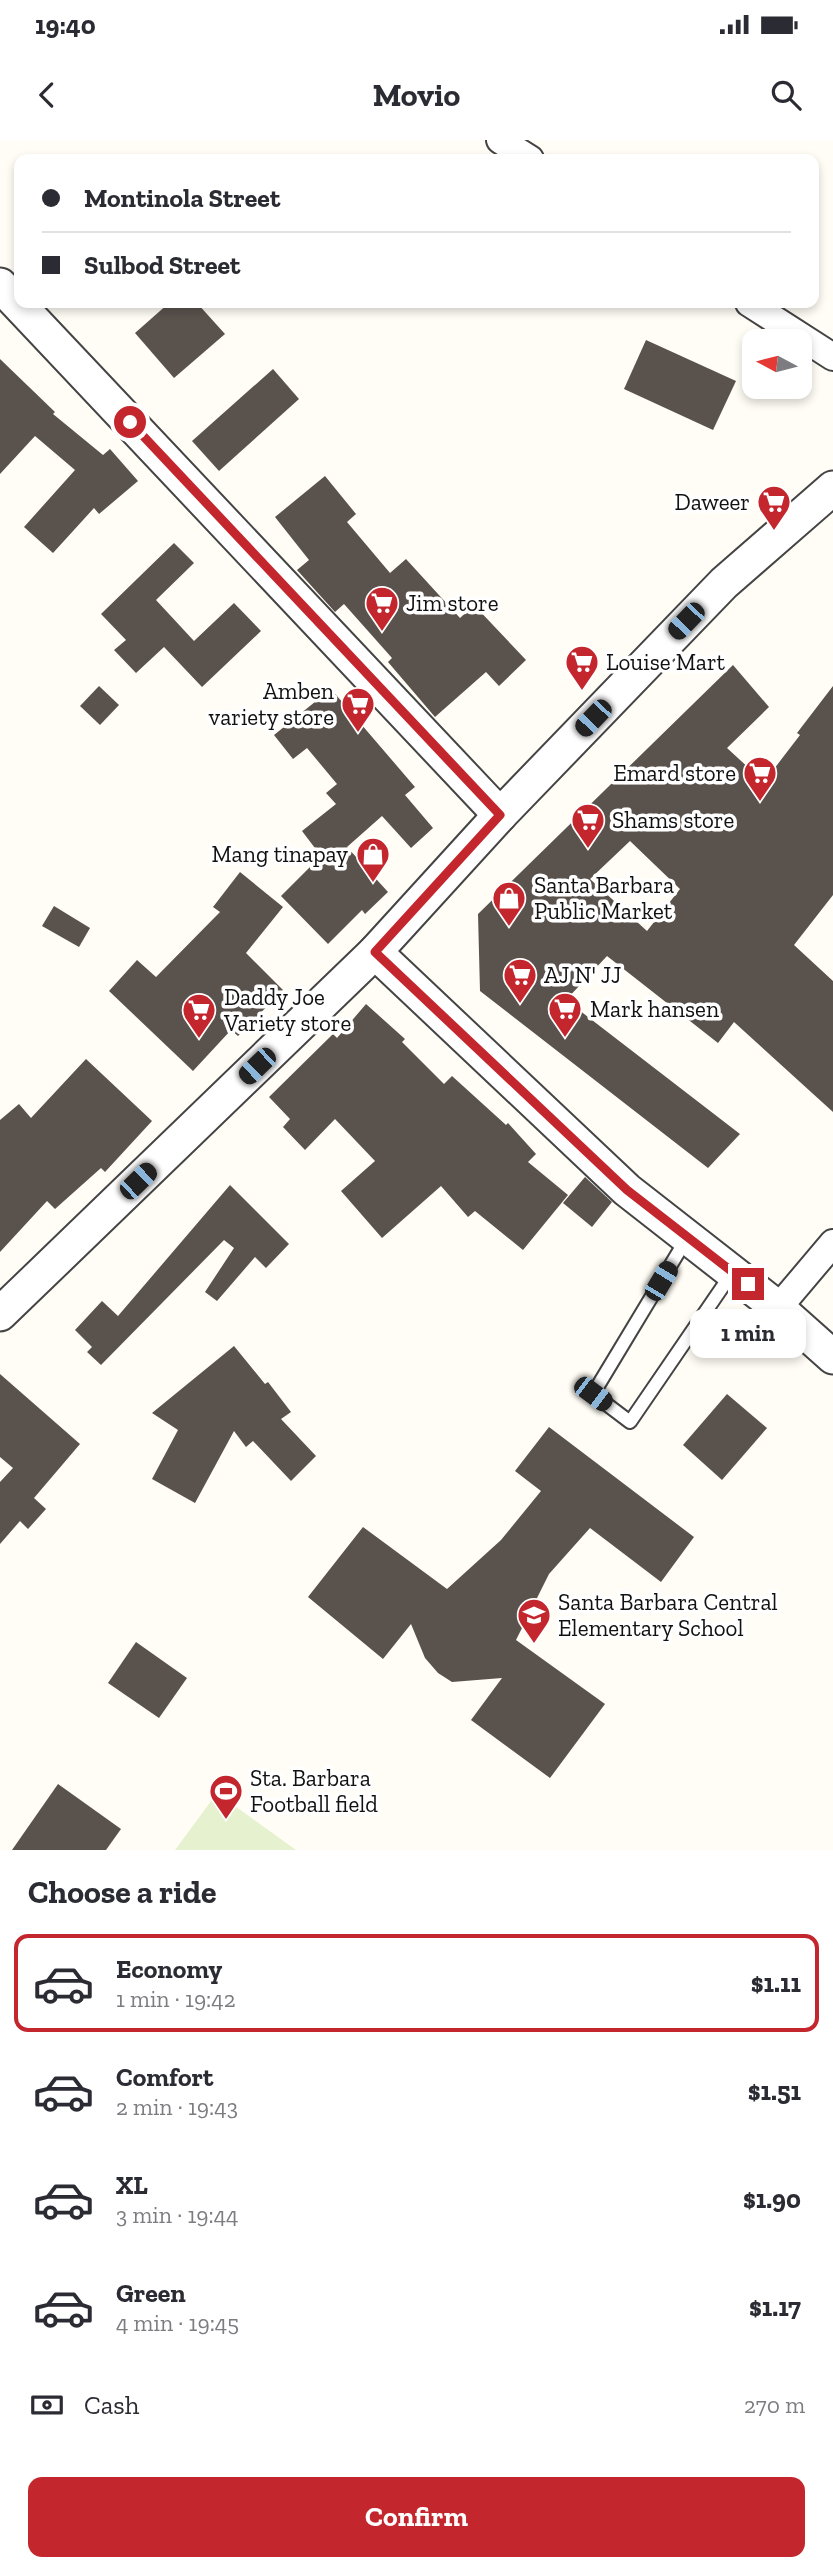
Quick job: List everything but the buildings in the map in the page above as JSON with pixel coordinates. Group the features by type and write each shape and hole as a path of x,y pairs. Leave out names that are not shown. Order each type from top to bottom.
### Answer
{"street":[{"path":"500,140 522,154"},
{"path":"0,285 14,300"},
{"path":"22,308 500,815"},
{"path":"757,308 833,358"},
{"path":"0,1314 375,952 500,815 724,583 833,488"},
{"path":"375,952 627,1190 778,1308 833,1357"},
{"path":"778,1308 833,1243"}],"lane":[{"path":"688,1236 593,1394 630,1422 733,1273"}],"green space":[{"name":"Sta. Barbara Football field","path":"217,1793 296,1850 175,1850"}],"place":[{"name":"Daweer","path":"774,532"},
{"name":"Jim store","path":"382,633"},
{"name":"Louise Mart","path":"582,692"},
{"name":"Amben variety store","path":"358,734"},
{"name":"Emard store","path":"760,803"},
{"name":"Shams store","path":"588,850"},
{"name":"Mang tinapay","path":"373,884"},
{"name":"Santa Barbara Public Market","path":"509,928"},
{"name":"AJ N' JJ","path":"520,1005"},
{"name":"Mark hansen","path":"565,1039"},
{"name":"Daddy Joe Variety store","path":"199,1040"},
{"name":"Santa Barbara Central Elementary School","path":"534,1645"},
{"name":"Sta. Barbara Football field","path":"226,1821"}],"route":[{"path":"130,422 500,815 375,952 627,1190 748,1284"}]}
